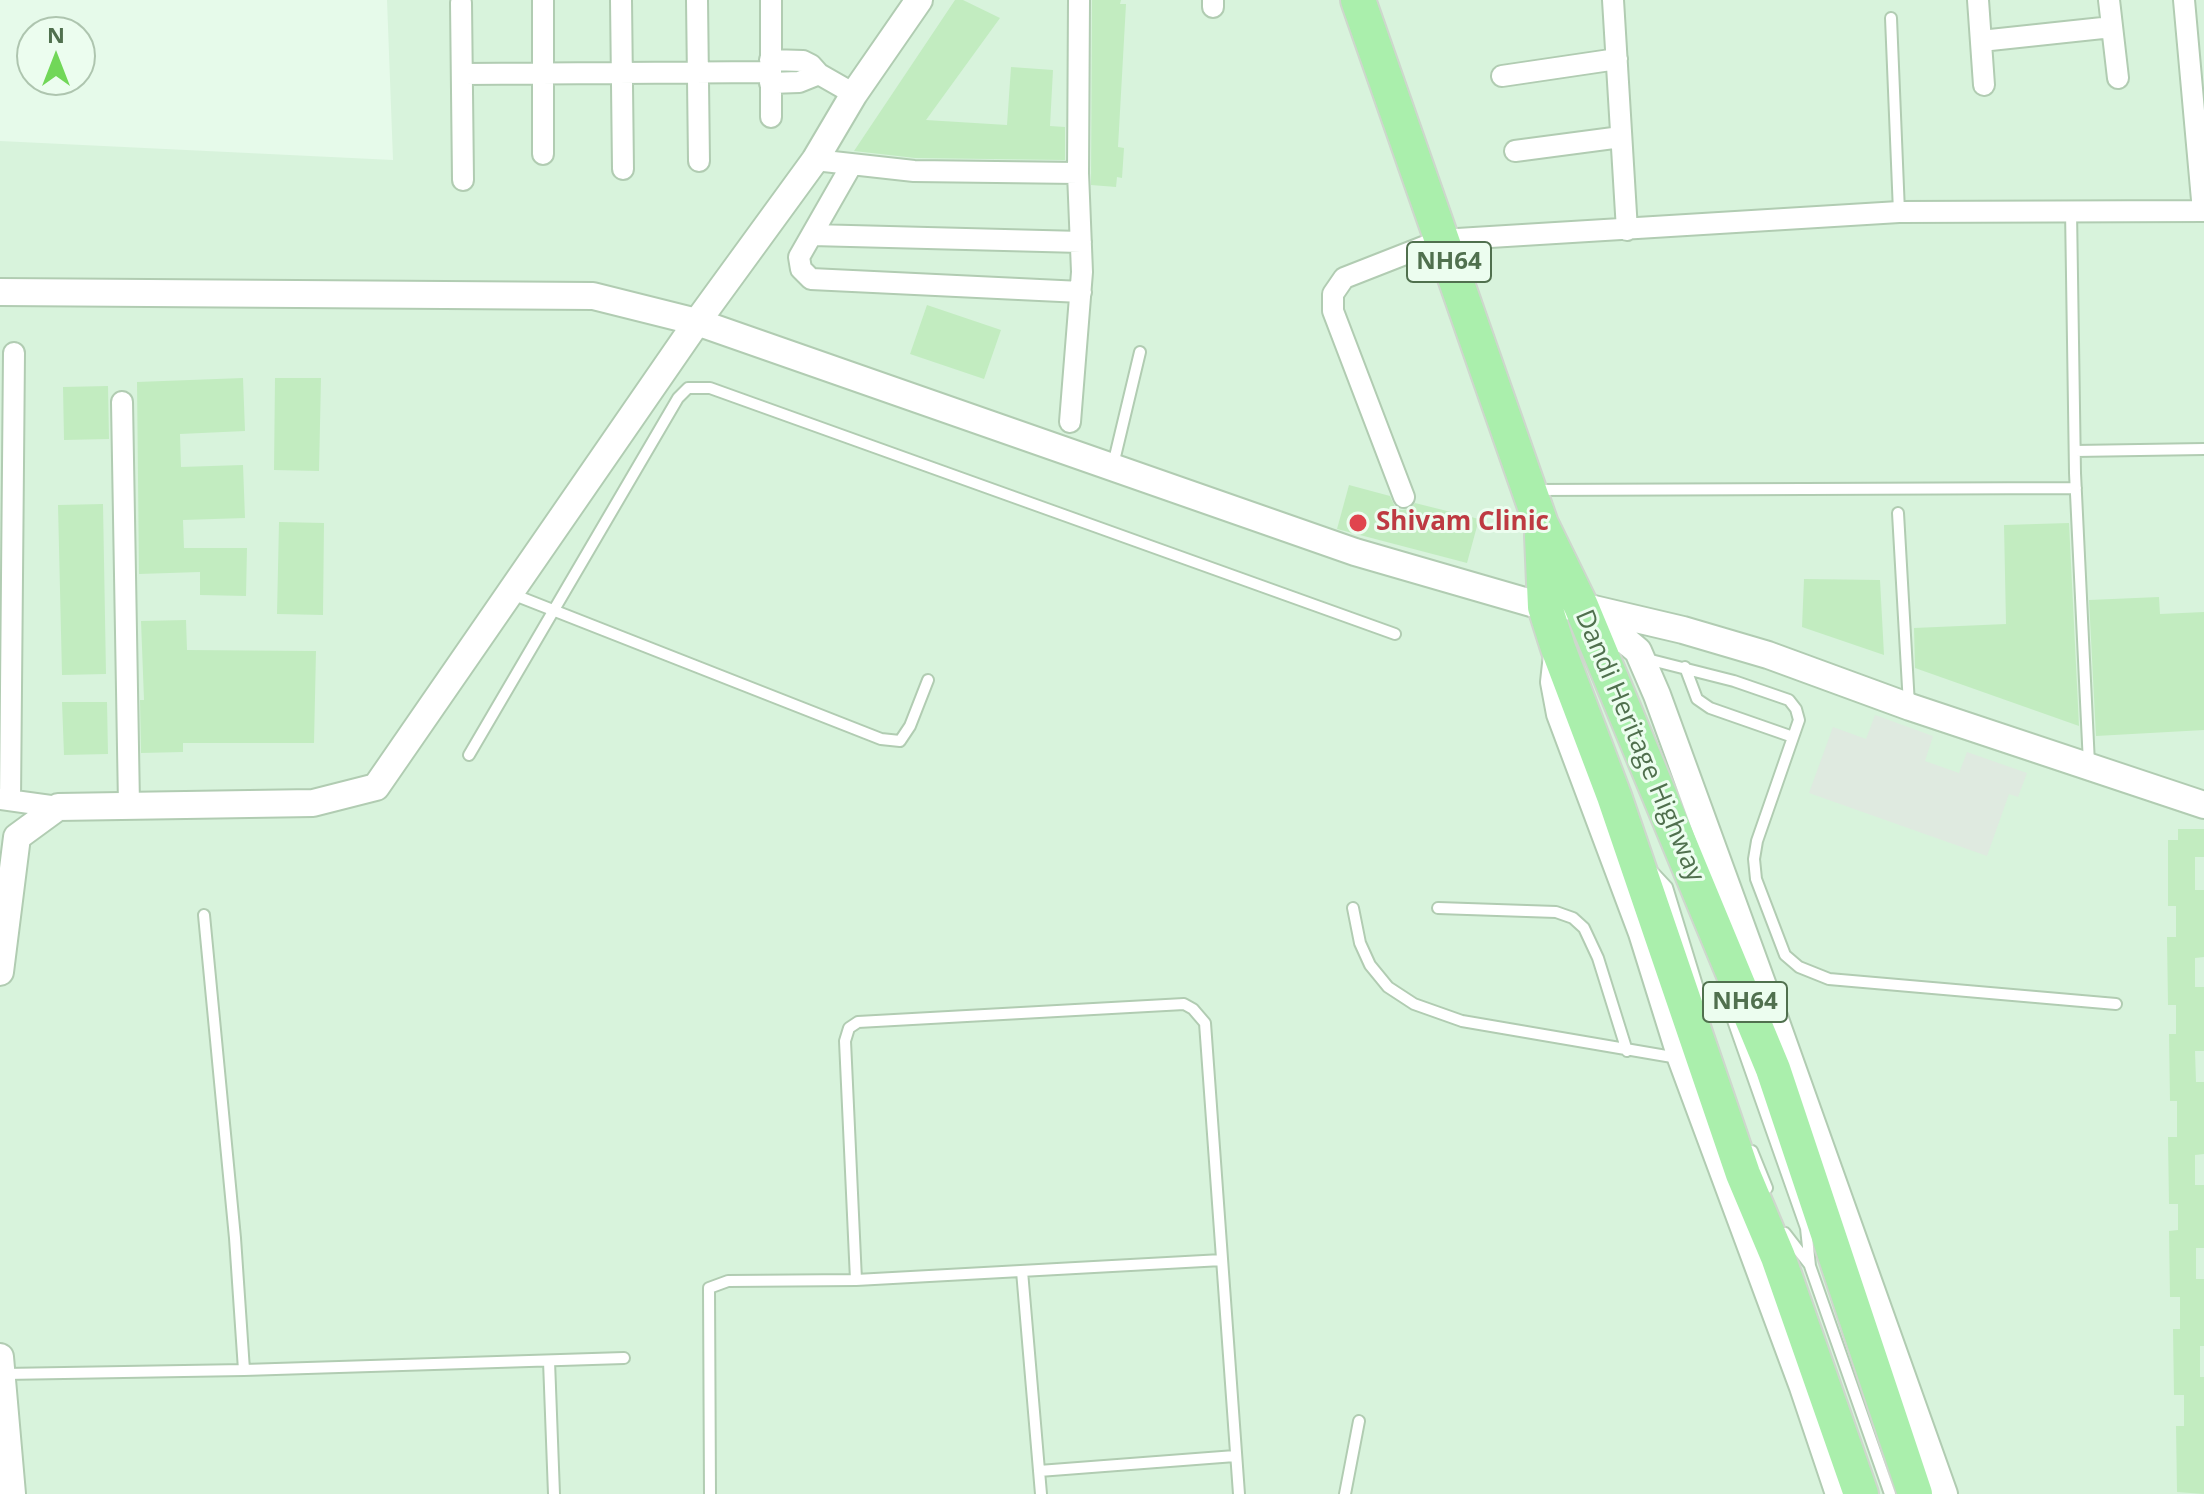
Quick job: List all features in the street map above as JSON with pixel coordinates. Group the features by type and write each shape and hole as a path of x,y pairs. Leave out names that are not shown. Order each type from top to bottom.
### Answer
{"highway":[{"name":"Dandi Heritage Highway","path":"1358,0 1541,524 1587,620 1773,1069 1915,1494"},
{"name":"NH64","path":"1541,524 1545,607 1636,860 1692,1060 1778,1257 1861,1494"}],"street":[{"path":"543,0 543,154"},
{"path":"621,0 623,169"},
{"path":"697,0 699,161"},
{"path":"771,0 771,117"},
{"path":"14,353 6,509 5,800 58,807 313,803 376,787 697,322 815,160 854,94 919,0"},
{"path":"1070,422 1081,292 1079,0"},
{"path":"1613,0 1627,230"},
{"path":"1978,0 1984,85"},
{"path":"2109,0 2118,78"},
{"path":"1404,497 1333,311 1333,294 1344,278 1441,240 1899,212 2203,211 2184,0"},
{"path":"461,3 463,180"},
{"path":"1981,41 2112,27"},
{"path":"1502,76 1617,59"},
{"path":"463,74 770,72 803,61 854,94"},
{"path":"1515,151 1621,137"},
{"path":"815,160 914,171 1078,173"},
{"path":"851,166 799,257 801,269 811,279 1081,292"},
{"path":"812,235 1081,242"},
{"path":"0,292 593,296 697,322 1355,552 1587,620 1625,640 1641,657 1762,983 1944,1494"},
{"path":"122,402 129,805"},
{"path":"1587,620 1683,630 1768,655 1910,707 2204,805"},
{"path":"1558,648 1554,682 1560,714 1692,1060 1839,1494"},
{"path":"0,972 17,837 58,807"},
{"path":"1,1365 12,1494"}],"lane":[{"path":"1891,18 1899,212"},
{"path":"2071,210 2076,488 2089,767"},
{"path":"1113,467 1140,352"},
{"path":"469,755 678,398 688,388 710,388 1395,634"},
{"path":"2075,451 2204,449"},
{"path":"1528,490 2076,488"},
{"path":"1898,513 1910,707"},
{"path":"511,593 881,739 900,741 910,726 928,680"},
{"path":"1641,657 1685,667 1789,700 1796,709 1799,720 1757,841 1754,859 1756,879 1785,955 1799,967 1829,979 2116,1004"},
{"path":"1685,667 1697,699 1710,708 1793,737"},
{"path":"1619,698 1617,717 1648,798"},
{"path":"1636,860 1655,873 1667,887 1709,1023"},
{"path":"1353,908 1360,943 1370,965 1388,987 1414,1004 1462,1021 1692,1060"},
{"path":"1438,908 1556,912 1573,918 1584,928 1598,958 1627,1051"},
{"path":"204,915 235,1238 244,1370"},
{"path":"1717,977 1806,1228 1810,1266 1890,1494"},
{"path":"856,1280 845,1041 849,1028 858,1022 889,1020 1184,1004 1193,1009 1205,1023 1239,1494"},
{"path":"1748,1140 1770,1196"},
{"path":"1781,1223 1786,1237 1810,1266"},
{"path":"710,1494 709,1288 728,1281 856,1280 1222,1260"},
{"path":"1022,1271 1041,1494"},
{"path":"1,1365 244,1370 624,1358"},
{"path":"549,1361 554,1494"},
{"path":"1345,1494 1359,1421"},
{"path":"1039,1471 1235,1456"}],"shaded area":[{"path":"387,0 2204,0 2204,1494 0,1494 0,141 393,160"},
{"path":"1875,715 1933,736 1925,761 1959,773 1967,752 2027,773 2018,797 2009,794 1987,856 1809,793 1833,727 1866,739"}],"building":[{"path":"955,0 963,0 1000,18 926,120 1007,125 1011,67 1053,70 1050,126 1065,127 1065,160 915,158 854,151"},
{"path":"1092,0 1121,0 1120,4 1126,4 1118,147 1124,148 1122,178 1117,177 1116,187 1091,185"},
{"path":"927,305 1001,330 984,379 910,354"},
{"path":"243,378 245,431 180,434 181,467 243,465 245,518 183,520 184,548 247,548 246,596 200,595 200,572 139,574 137,382"},
{"path":"275,378 321,378 319,471 274,470"},
{"path":"108,386 109,439 64,440 63,387"},
{"path":"1349,485 1390,496 1395,507 1401,510 1409,509 1415,503 1479,519 1467,563 1337,529"},
{"path":"103,504 106,674 62,675 58,505"},
{"path":"279,522 324,523 323,615 277,614"},
{"path":"2069,523 2079,726 1915,668 1914,628 2006,624 2004,525"},
{"path":"1804,579 1880,580 1884,655 1802,627"},
{"path":"2159,597 2160,614 2204,612 2204,730 2096,736 2089,600"},
{"path":"186,620 187,650 316,651 314,743 183,743 183,752 141,753 140,700 144,700 141,621"},
{"path":"62,702 107,702 108,754 64,755"},
{"path":"2178,829 2204,829 2204,857 2195,857 2195,890 2204,890 2204,957 2195,958 2195,987 2204,987 2204,1051 2195,1051 2196,1082 2204,1082 2204,1154 2195,1155 2195,1185 2204,1185 2204,1248 2196,1248 2196,1279 2204,1279 2204,1346 2200,1346 2200,1377 2204,1377 2204,1494 2177,1492 2176,1426 2184,1426 2184,1395 2174,1395 2173,1329 2180,1329 2180,1297 2170,1297 2169,1231 2178,1230 2178,1204 2169,1204 2168,1137 2177,1137 2177,1101 2170,1101 2169,1034 2176,1034 2176,1005 2168,1005 2167,937 2176,937 2176,906 2168,906 2168,840 2178,840"}],"place":[{"name":"Shivam Clinic","path":"1358,523"}]}
